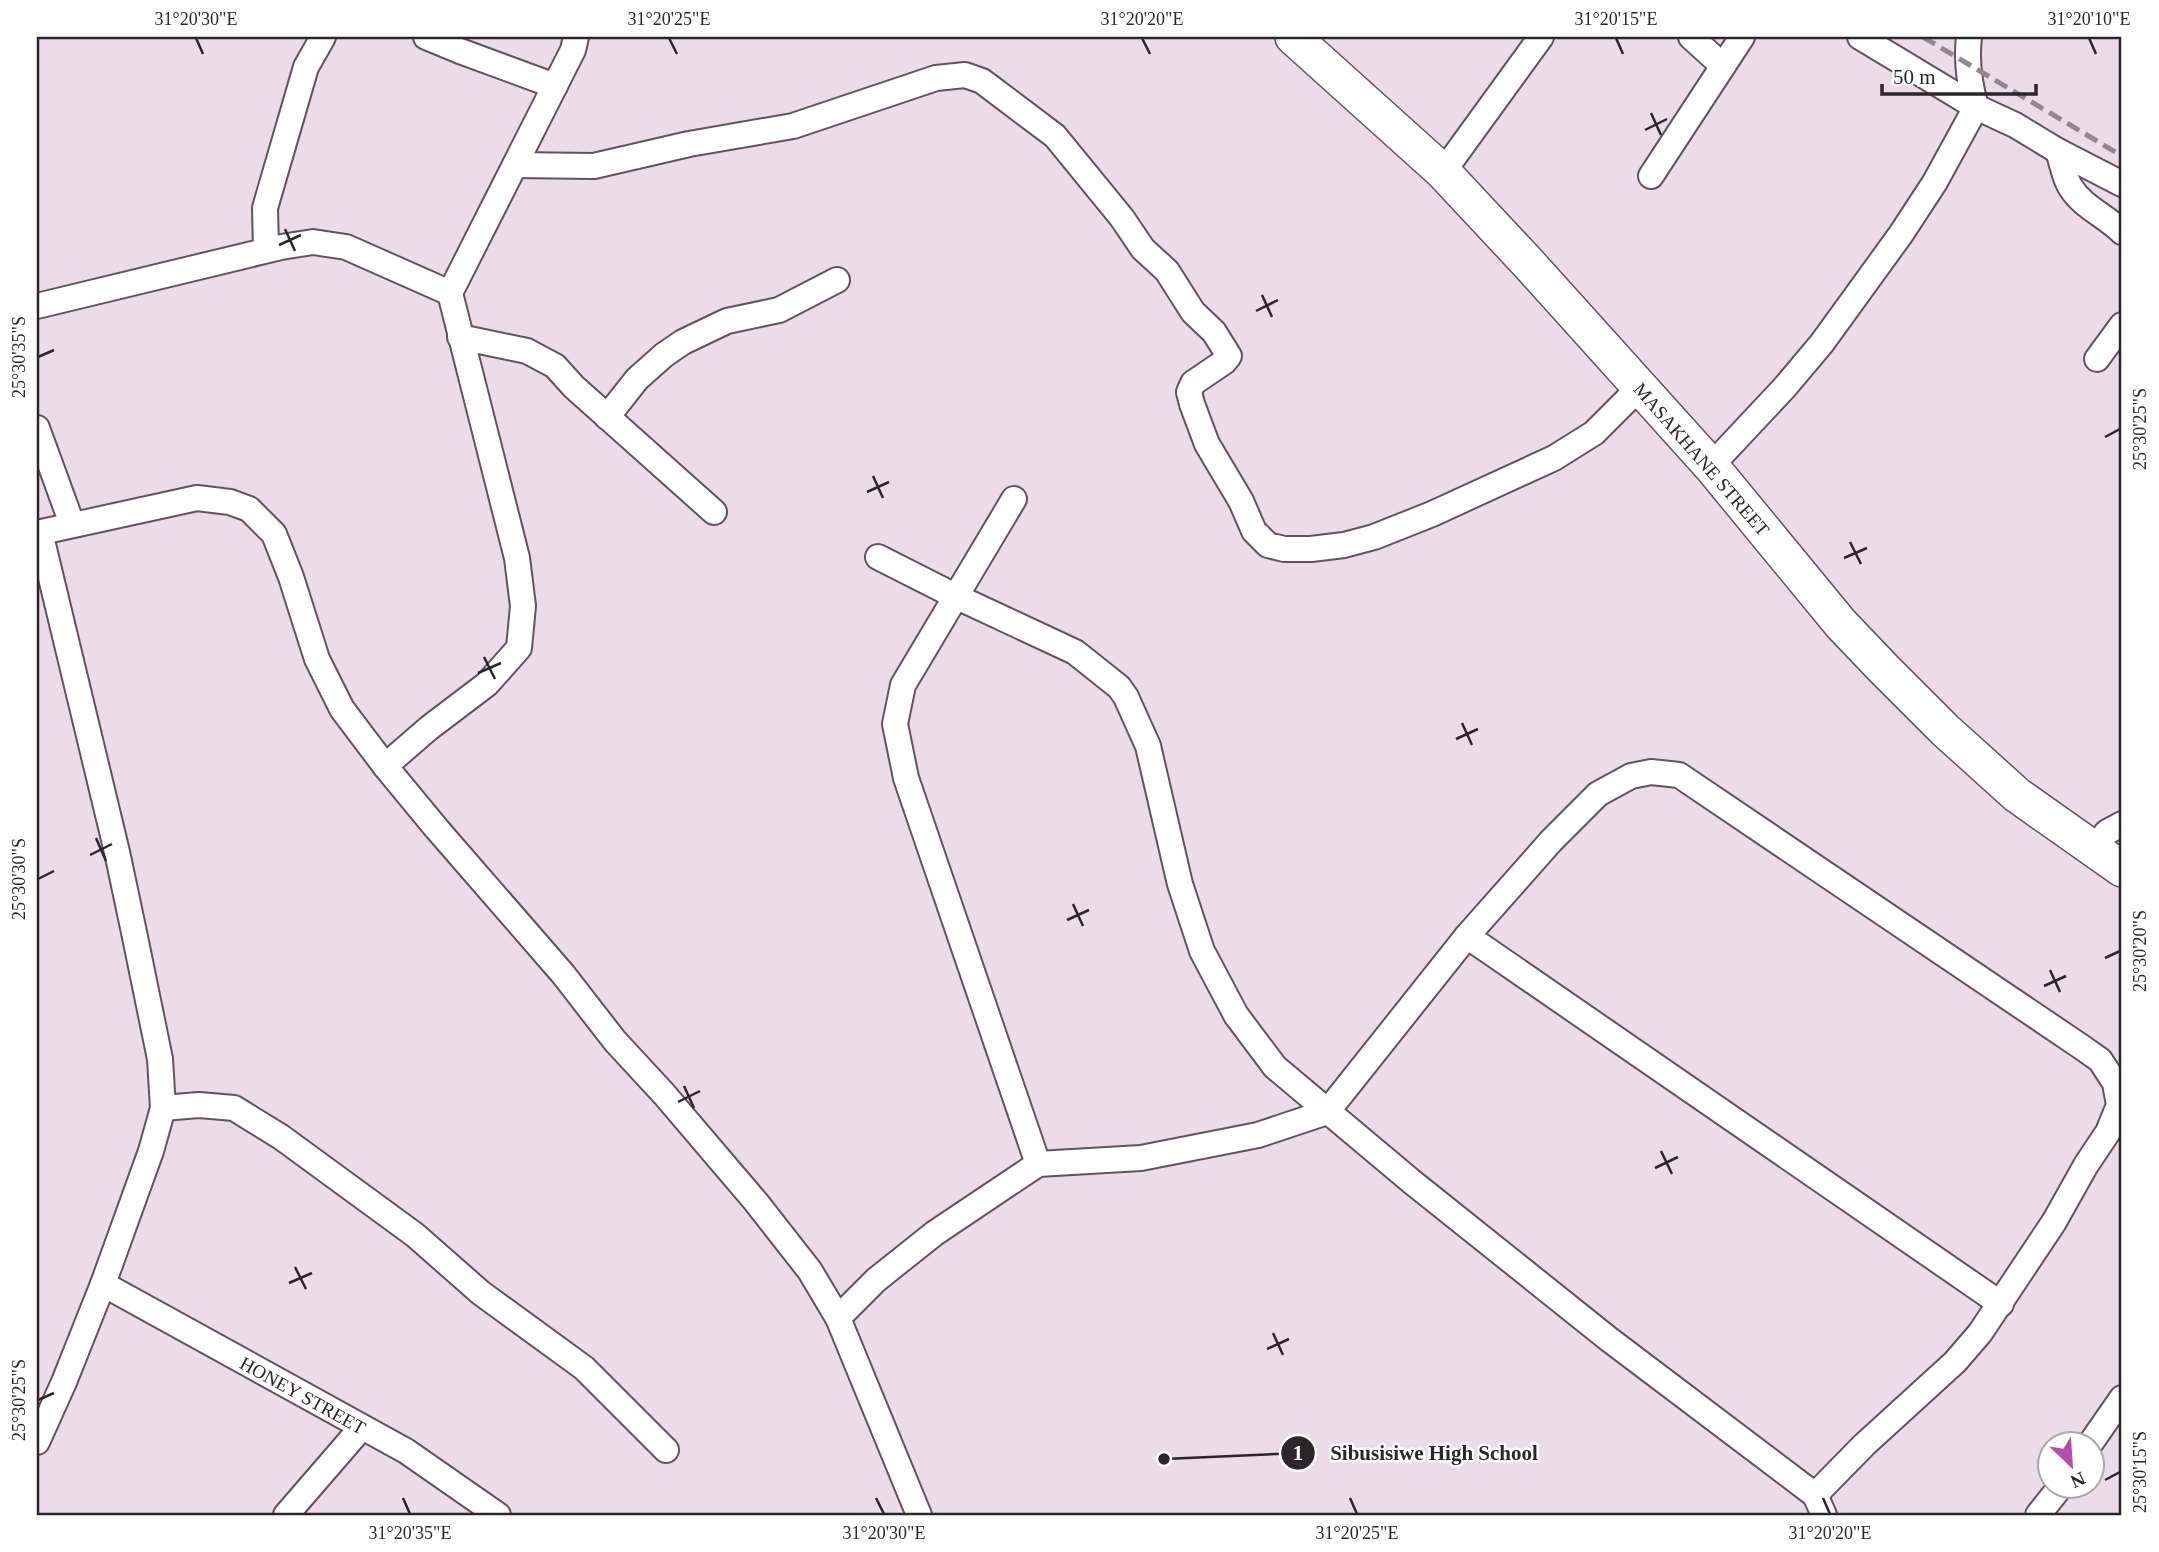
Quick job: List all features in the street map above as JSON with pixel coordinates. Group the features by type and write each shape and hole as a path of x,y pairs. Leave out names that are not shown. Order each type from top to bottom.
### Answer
{"street":[{"path":"266,250 265,208 306,67 323,37"},
{"path":"426,37 555,86"},
{"path":"385,766 487,684 519,648 523,606 517,558 450,293 573,50 576,37"},
{"name":"MASAKHANE STREET","path":"1293,37 1443,172 1711,466 1841,624 1884,669 1945,730 2017,795 2122,869"},
{"path":"1443,172 1541,37"},
{"path":"1691,37 1723,66"},
{"path":"1651,176 1742,37"},
{"path":"1860,37 1976,107 2015,125 2122,184"},
{"path":"1711,466 1785,387 1829,333 1935,182 1976,107 1968,65 1969,37"},
{"path":"515,165 593,166 690,144 793,126 936,78 965,75 982,81 1055,135 1122,218 1143,249 1167,271 1193,312 1219,339 1229,356 1193,383 1189,392 1192,404 1207,444 1241,502 1254,531 1268,545 1284,549 1344,545 1374,537 1432,514 1554,458 1594,433 1640,387"},
{"path":"2058,151 2070,187 2086,205 2122,232"},
{"path":"37,306 266,250 313,242 346,247 450,293"},
{"path":"607,417 637,379 683,342 727,321 779,310 836,280"},
{"path":"2097,359 2122,325"},
{"path":"460,337 527,351 555,366 607,417 713,512"},
{"path":"37,428 72,524"},
{"path":"37,1442 103,1284 151,1151 163,1108 159,1059 117,852 38,532 197,498 230,502 248,509 274,534 292,577 317,659 342,709 385,766 562,974 615,1041 756,1202 810,1271 838,1318 919,1515"},
{"path":"1014,499 903,685 895,724 906,778 1038,1164"},
{"path":"838,1318 876,1280 935,1233 1038,1164 1141,1158 1258,1135 1327,1112 1467,936 1551,841 1598,794 1631,776 1651,772 1679,775 2100,1060 2115,1083 2119,1105 2108,1132 2054,1223 1980,1333 1955,1362 1864,1445 1819,1505 1610,1340 1327,1112 1275,1068 1236,1015 1202,951 1180,884 1148,746 1119,687 1075,652 955,597 878,557"},
{"path":"2092,850 2107,832 2122,824"},
{"path":"1467,936 2001,1304"},
{"path":"163,1108 199,1105 234,1108 281,1137 415,1235 481,1293 584,1368 666,1450"},
{"name":"HONEY STREET","path":"103,1284 406,1451 498,1515"},
{"path":"2100,1430 2122,1398"},
{"path":"286,1515 362,1427"},
{"path":"2038,1515 2050,1500"}],"railway":[{"path":"1923,37 2122,156"}],"place":[{"name":"Sibusisiwe High School","path":"1164,1459"}]}
